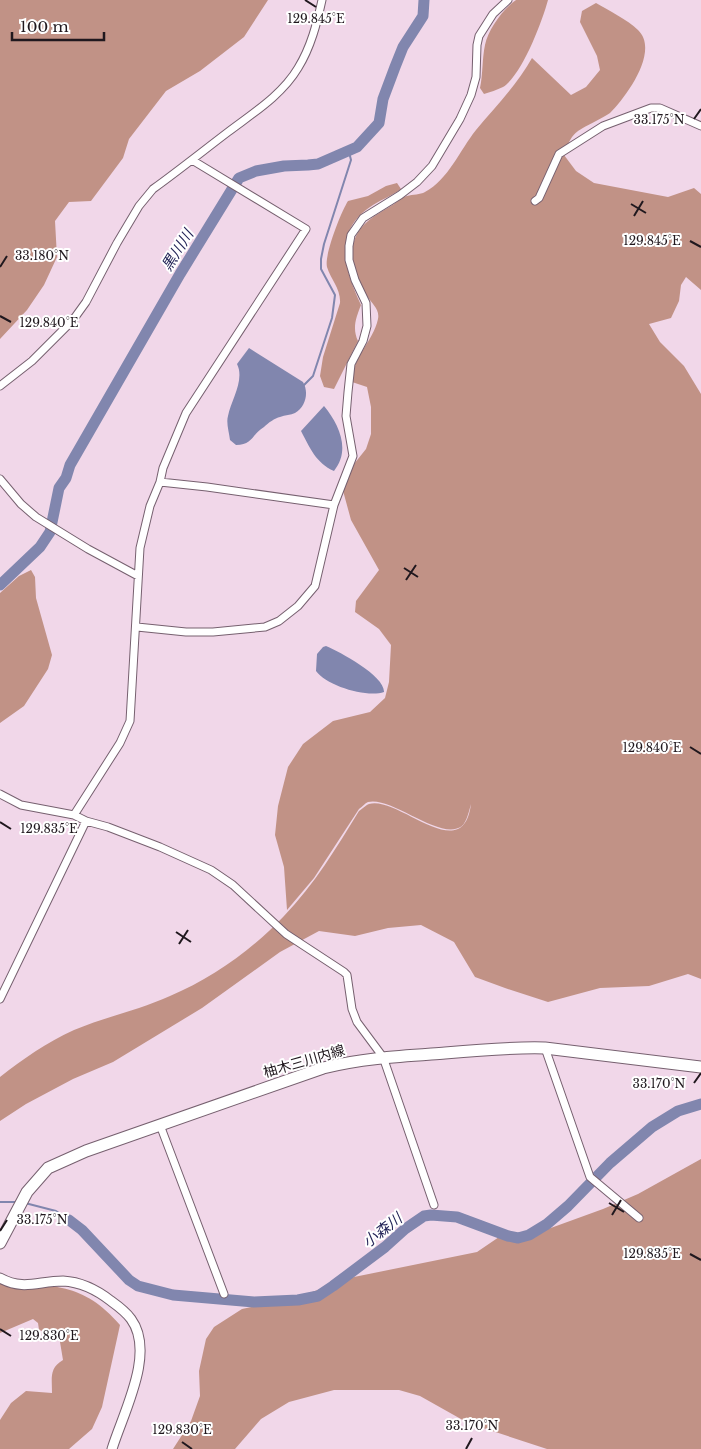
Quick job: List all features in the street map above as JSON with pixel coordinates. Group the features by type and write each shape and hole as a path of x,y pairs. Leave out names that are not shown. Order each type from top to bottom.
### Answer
{"main road":[{"name":"柚木三川内線","path":"0,1243 7,1224 27,1192 48,1168 86,1151 323,1068 383,1058 518,1047 544,1048 701,1067"}],"street":[{"path":"0,386 32,361 73,320 86,302 116,243 152,189 284,88 306,54 316,29 322,0"},
{"path":"136,627 186,632 212,632 265,627 279,621 298,606 315,586 334,505 353,456 346,416 348,392 352,364 364,341 367,326 366,303 355,280 350,260 350,235 362,218 400,195 417,182 432,166 460,119 471,95 476,77 479,36 493,14 508,0"},
{"path":"534,201 539,198 559,154 603,126 651,108 660,108 701,126"},
{"path":"74,815 92,789 130,721 138,576 142,539 150,506 160,482 163,468 186,413 306,230 192,160"},
{"path":"160,482 334,505"},
{"path":"2,485 36,517 88,549 138,576"},
{"path":"0,794 21,805 74,815 192,860 233,885 286,934 344,972 347,975 352,1009 357,1022 383,1058 434,1205"},
{"path":"0,999 86,821"},
{"path":"544,1048 590,1178 639,1218"},
{"path":"160,1125 224,1294"},
{"path":"0,1278 12,1284 28,1286 63,1281 90,1287 107,1297 131,1318 140,1342 140,1365 112,1449"}],"shaded area":[{"path":"0,0 268,0 244,37 200,71 166,91 129,139 123,158 91,201 69,202 55,221 57,257 44,285 27,310 0,339"},
{"path":"516,0 548,0 536,34 517,71 503,87 484,94 480,88 484,50 489,33 506,9"},
{"path":"596,3 638,30 644,39 643,61 632,85 617,106 608,114 575,133 564,155 576,171 594,183 668,197 694,188 701,194 701,290 686,277 681,285 679,301 671,318 649,324 660,342 684,366 701,394 701,979 688,974 649,986 600,988 548,1002 475,977 454,942 421,925 388,928 355,936 319,931 280,952 202,1008 113,1062 73,1079 26,1104 0,1121 0,1077 36,1051 74,1030 170,996 202,981 232,962 259,940 295,904 324,865 359,811 367,805 381,804 443,830 456,830 459,827 453,829 442,828 429,824 390,805 368,802 359,809 314,878 287,910 284,867 275,835 278,806 288,767 303,744 333,721 370,712 385,698 389,682 391,645 379,629 355,612 356,601 379,570 351,520 342,487 350,469 366,449 371,434 371,407 367,387 352,382 355,365 372,335 378,319 377,309 361,285 352,252 355,238 369,220 402,198 423,193 440,180 476,130 520,77 532,58 571,95 586,87 600,70 597,56 580,22 582,11"},
{"path":"397,183 401,189 373,205 360,215 351,226 345,251 350,277 361,305 355,327 358,341 334,389 324,387 320,376 323,357 340,303 337,289 327,267 327,261 341,214 348,201 368,196 386,186"},
{"path":"31,570 35,577 36,598 52,655 48,669 24,706 0,723 0,593 19,576"},
{"path":"701,1159 701,1449 547,1449 468,1423 420,1396 399,1390 334,1390 289,1402 261,1419 235,1449 173,1449 191,1421 200,1396 199,1371 206,1339 214,1327 242,1309 298,1297 354,1277 477,1252 499,1237 537,1233 638,1194"},
{"path":"0,1284 51,1286 79,1293 106,1311 120,1325 102,1407 92,1429 69,1449 0,1449 0,1420 11,1403 26,1391 52,1393 53,1370 63,1360 59,1336 39,1330 38,1323 33,1319 0,1333"}],"water":[{"path":"249,348 303,382 306,395 304,403 299,410 274,420 246,443 236,445 230,440 227,419 237,390 239,370 237,364"},
{"path":"324,406 334,421 341,437 342,455 334,471 318,459 301,431"},
{"path":"326,646 341,653 370,672 382,686 384,692 358,692 338,686 321,676 316,671 317,654"}],"waterway":[{"name":"黒川川","path":"0,585 40,547 50,532 59,488 66,478 70,465 180,274 239,178 256,171 284,166 318,164 357,147 379,123 383,99 403,47 423,16 424,0"},
{"path":"303,386 313,376 332,318 335,295 321,269 321,259 351,160 349,152"},
{"name":"小森川","path":"69,1220 82,1230 129,1280 138,1286 173,1295 254,1302 298,1300 318,1296 424,1216 457,1217 518,1238 529,1235 547,1224 568,1206 610,1163 652,1127 678,1111 701,1104"},
{"path":"0,1202 18,1202"},
{"path":"25,1203 56,1211 69,1220"}]}
